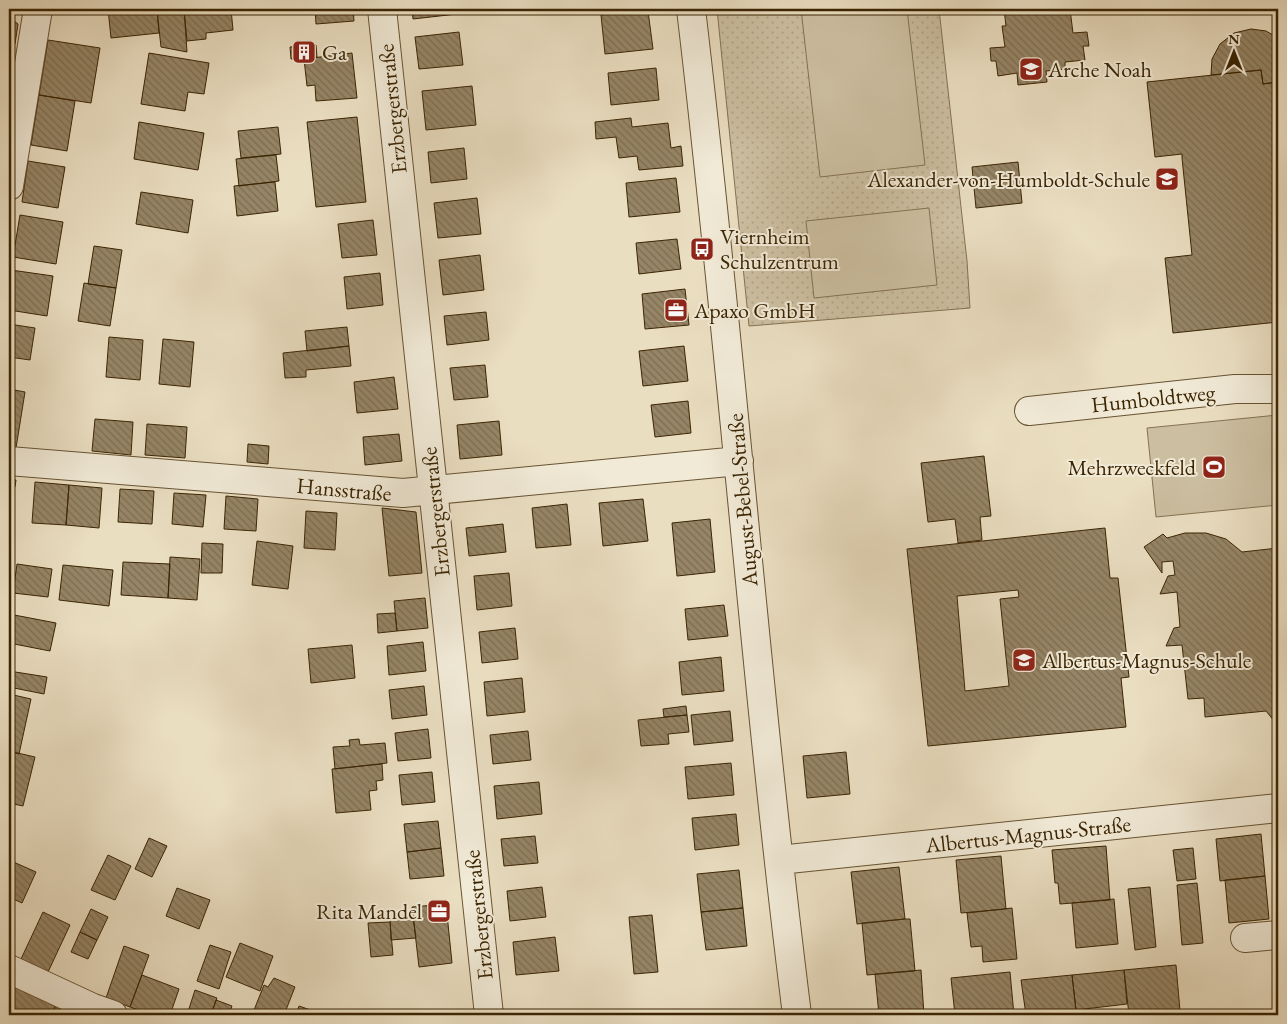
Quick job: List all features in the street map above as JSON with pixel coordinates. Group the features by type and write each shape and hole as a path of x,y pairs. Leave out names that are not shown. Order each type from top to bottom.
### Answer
{"street":[{"path":"9,186 38,9"},
{"name":"Erzbergerstraße","path":"382,9 489,1015"},
{"name":"August-Bebel-Straße","path":"691,9 779,860 798,1007"},
{"name":"Humboldtweg","path":"1029,412 1235,389 1278,389"},
{"name":"Hansstraße","path":"9,461 403,493 739,461"},
{"name":"Albertus-Magnus-Straße","path":"779,860 1278,808"},
{"path":"1245,938 1278,935"},
{"path":"9,969 93,1008 113,1015"}],"shaded area":[{"path":"717,9 939,9 967,261 970,308 749,326"},
{"path":"801,9 907,9 925,165 820,177"},
{"path":"929,208 937,285 814,298 806,221"},
{"name":"Mehrzweckfeld","path":"1278,415 1278,505 1156,517 1147,428"}],"building":[{"path":"108,9 157,9 159,33 111,38"},
{"path":"184,9 231,9 233,30 206,33 206,39 187,41"},
{"path":"184,9 187,52 161,47 157,11"},
{"path":"315,9 353,9 354,21 316,24"},
{"path":"412,9 456,9 457,14 413,19"},
{"path":"1004,9 1070,9 1073,33 1087,32 1089,46 1083,46 1085,60 1065,62 1065,69 1046,71 1047,82 1018,85 1017,73 998,76 996,61 991,61 990,48 1005,47 1002,26 1006,26"},
{"path":"648,11 653,49 605,54 601,15"},
{"path":"9,17 18,24 15,44 9,47"},
{"path":"1251,29 1266,31 1278,38 1278,82 1263,84 1261,70 1211,75 1212,59 1220,44 1234,33"},
{"path":"459,32 463,65 419,69 415,37"},
{"path":"48,40 100,48 91,103 39,95"},
{"name":"Ga","path":"316,45 317,57 291,59 290,47"},
{"path":"149,53 209,63 204,94 188,92 185,111 141,104"},
{"path":"352,53 357,98 316,101 315,85 307,86 304,59"},
{"path":"656,68 659,100 611,105 608,73"},
{"path":"1261,70 1263,84 1278,82 1278,322 1173,333 1165,258 1192,255 1182,154 1155,157 1147,82"},
{"path":"472,86 476,125 426,130 422,91"},
{"path":"39,95 75,101 67,151 31,145"},
{"path":"357,117 366,202 316,207 307,122"},
{"path":"631,118 632,127 668,123 671,148 681,146 683,166 639,170 637,156 619,158 616,137 596,139 595,122"},
{"path":"139,122 204,133 198,170 134,159"},
{"path":"278,127 281,154 241,158 238,131"},
{"path":"464,148 467,179 431,183 428,152"},
{"path":"276,155 279,181 239,186 236,159"},
{"path":"28,161 65,167 58,208 22,202"},
{"path":"1018,162 1022,203 976,208 972,167"},
{"path":"676,178 680,212 629,217 626,183"},
{"path":"275,182 278,211 237,216 234,186"},
{"path":"141,192 193,200 188,233 136,224"},
{"path":"477,198 481,234 438,238 434,203"},
{"path":"20,215 63,222 56,264 13,257"},
{"path":"373,220 377,255 342,258 338,224"},
{"path":"677,239 681,269 639,274 636,243"},
{"path":"94,246 122,250 116,288 88,284"},
{"path":"480,255 484,290 443,295 439,260"},
{"path":"11,270 53,276 47,316 9,310"},
{"path":"380,273 383,305 347,309 344,277"},
{"path":"84,283 116,288 110,326 78,321"},
{"path":"685,289 689,325 645,329 642,294"},
{"path":"486,312 489,340 447,345 444,316"},
{"path":"9,324 35,328 30,360 9,357"},
{"path":"347,327 349,346 307,351 305,331"},
{"path":"109,337 143,340 140,380 106,377"},
{"path":"163,339 194,342 190,387 159,384"},
{"path":"349,346 351,366 306,370 306,377 285,378 283,353"},
{"path":"684,346 688,381 643,386 639,351"},
{"path":"485,365 488,397 454,400 450,368"},
{"path":"394,377 398,409 357,413 354,382"},
{"path":"9,389 25,392 16,448 9,447"},
{"path":"688,401 691,433 655,437 651,405"},
{"path":"95,419 133,422 131,455 92,451"},
{"path":"499,421 502,455 460,459 457,425"},
{"path":"147,424 187,427 185,458 145,455"},
{"path":"399,434 402,461 365,465 363,437"},
{"path":"248,444 269,446 268,464 247,462"},
{"path":"984,456 991,516 980,517 982,540 958,543 955,519 928,522 921,463"},
{"path":"9,479 16,480 15,487 9,486"},
{"path":"35,482 69,485 66,525 32,523"},
{"path":"69,485 102,488 99,528 66,525"},
{"path":"120,489 154,491 152,524 118,522"},
{"path":"174,493 206,495 203,527 172,524"},
{"path":"226,496 258,499 256,531 224,529"},
{"path":"643,499 648,541 603,546 599,503"},
{"path":"567,504 571,545 536,548 532,508"},
{"path":"382,508 416,512 422,573 389,576"},
{"path":"306,511 337,513 335,550 304,548"},
{"path":"710,519 715,572 677,576 672,523"},
{"path":"503,524 506,552 469,556 466,528"},
{"path":"1105,528 1110,578 1118,578 1129,677 1121,678 1126,727 928,746 907,549","holes":["1018,590 1019,597 1000,599 1009,686 965,691 957,596"]},
{"path":"1185,533 1206,533 1226,539 1242,552 1278,548 1278,719 1275,722 1266,711 1205,717 1204,698 1188,699 1182,645 1166,646 1174,628 1180,627 1177,592 1160,594 1168,576 1175,575 1173,561 1162,562 1162,573 1144,547 1163,534 1167,538"},
{"path":"257,541 293,546 288,589 252,585"},
{"path":"202,543 223,544 222,573 201,573"},
{"path":"170,557 200,559 197,600 168,598"},
{"path":"123,562 170,564 168,598 121,595"},
{"path":"17,564 52,569 48,597 13,593"},
{"path":"63,565 113,570 109,606 59,600"},
{"path":"509,573 512,606 477,610 474,576"},
{"path":"425,598 428,628 397,631 394,601"},
{"path":"724,605 728,636 688,640 685,609"},
{"path":"395,613 397,631 378,633 377,614"},
{"path":"9,614 56,623 50,651 9,643"},
{"path":"515,628 518,659 482,663 479,632"},
{"path":"423,642 426,671 389,675 387,646"},
{"path":"352,645 355,678 311,683 308,649"},
{"path":"721,657 724,691 682,695 679,662"},
{"path":"9,671 47,677 44,694 9,687"},
{"path":"522,678 525,712 487,716 484,682"},
{"path":"424,686 427,715 392,719 389,690"},
{"path":"9,694 31,699 19,754 9,751"},
{"path":"686,706 687,715 664,717 663,709"},
{"path":"730,711 733,741 694,745 691,715"},
{"path":"687,715 689,732 668,734 669,744 641,746 638,720"},
{"path":"428,729 431,758 398,761 395,733"},
{"path":"528,731 531,760 493,764 490,735"},
{"path":"359,739 360,745 385,743 387,763 335,769 333,747 350,746 349,740"},
{"path":"9,751 35,757 23,806 9,803"},
{"path":"846,752 850,794 807,798 803,756"},
{"path":"731,763 734,795 688,799 685,767"},
{"path":"382,764 383,780 376,781 377,790 369,791 371,810 336,813 332,769"},
{"path":"432,772 435,802 402,805 399,775"},
{"path":"539,782 542,814 497,819 494,786"},
{"path":"736,814 739,845 695,850 692,818"},
{"path":"438,821 441,848 407,852 404,824"},
{"path":"1261,834 1265,876 1220,881 1216,839"},
{"path":"535,836 538,863 504,866 501,839"},
{"path":"149,838 167,846 152,877 135,869"},
{"path":"1106,846 1110,900 1060,904 1058,883 1055,883 1052,850"},
{"path":"441,848 444,876 410,879 407,852"},
{"path":"1193,848 1196,879 1177,881 1173,850"},
{"path":"108,855 131,866 115,900 91,890"},
{"path":"1001,856 1006,909 961,913 956,860"},
{"path":"9,860 36,872 22,903 9,897"},
{"path":"899,867 905,919 857,924 851,872"},
{"path":"739,870 743,908 701,912 697,874"},
{"path":"1265,876 1269,919 1229,923 1225,880"},
{"path":"1197,883 1203,943 1182,945 1177,885"},
{"path":"542,887 546,917 510,921 507,891"},
{"path":"1150,887 1156,947 1135,950 1128,889"},
{"path":"177,888 210,900 199,929 166,916"},
{"path":"1114,899 1118,944 1076,948 1072,903"},
{"path":"446,904 452,963 419,967 412,907"},
{"path":"743,908 747,946 706,950 701,912"},
{"path":"1012,908 1017,959 983,962 982,946 971,947 967,913"},
{"path":"91,909 108,917 97,940 80,932"},
{"path":"43,912 70,925 48,972 21,959"},
{"path":"652,915 658,972 634,974 629,917"},
{"path":"413,916 416,938 391,940 390,918"},
{"path":"910,919 915,971 867,975 862,923"},
{"path":"390,922 393,955 371,957 368,923"},
{"path":"80,932 97,940 88,959 71,952"},
{"path":"555,937 559,971 516,975 513,942"},
{"path":"240,943 273,956 260,991 226,977"},
{"path":"210,945 231,952 219,989 197,981"},
{"path":"124,946 149,955 130,1007 106,998"},
{"path":"1176,965 1180,1011 1129,1015 1124,970"},
{"path":"921,970 924,1015 879,1015 875,974"},
{"path":"1124,970 1127,1004 1076,1010 1072,975"},
{"path":"1010,972 1014,1015 955,1015 951,978"},
{"path":"142,975 179,989 170,1015 153,1015 130,1007"},
{"path":"1072,975 1076,1010 1026,1015 1021,980"},
{"path":"274,978 295,987 284,1015 252,1015 264,985 268,987"},
{"path":"16,983 57,1003 51,1015 9,1015 9,998"},
{"path":"195,990 217,998 211,1015 187,1015"},
{"path":"216,1000 232,1006 229,1015 211,1015"},
{"path":"57,1003 84,1015 51,1015"},
{"path":"299,1006 325,1015 296,1015"}],"place":[{"name":"Ga","path":"304,52"},
{"name":"Arche Noah","path":"1031,69"},
{"name":"Alexander-von-Humboldt-Schule","path":"1167,179"},
{"name":"Viernheim Schulzentrum","path":"702,249"},
{"name":"Apaxo GmbH","path":"676,310"},
{"name":"Mehrzweckfeld","path":"1214,467"},
{"name":"Albertus-Magnus-Schule","path":"1024,660"},
{"name":"Rita Mandel","path":"439,911"}]}
